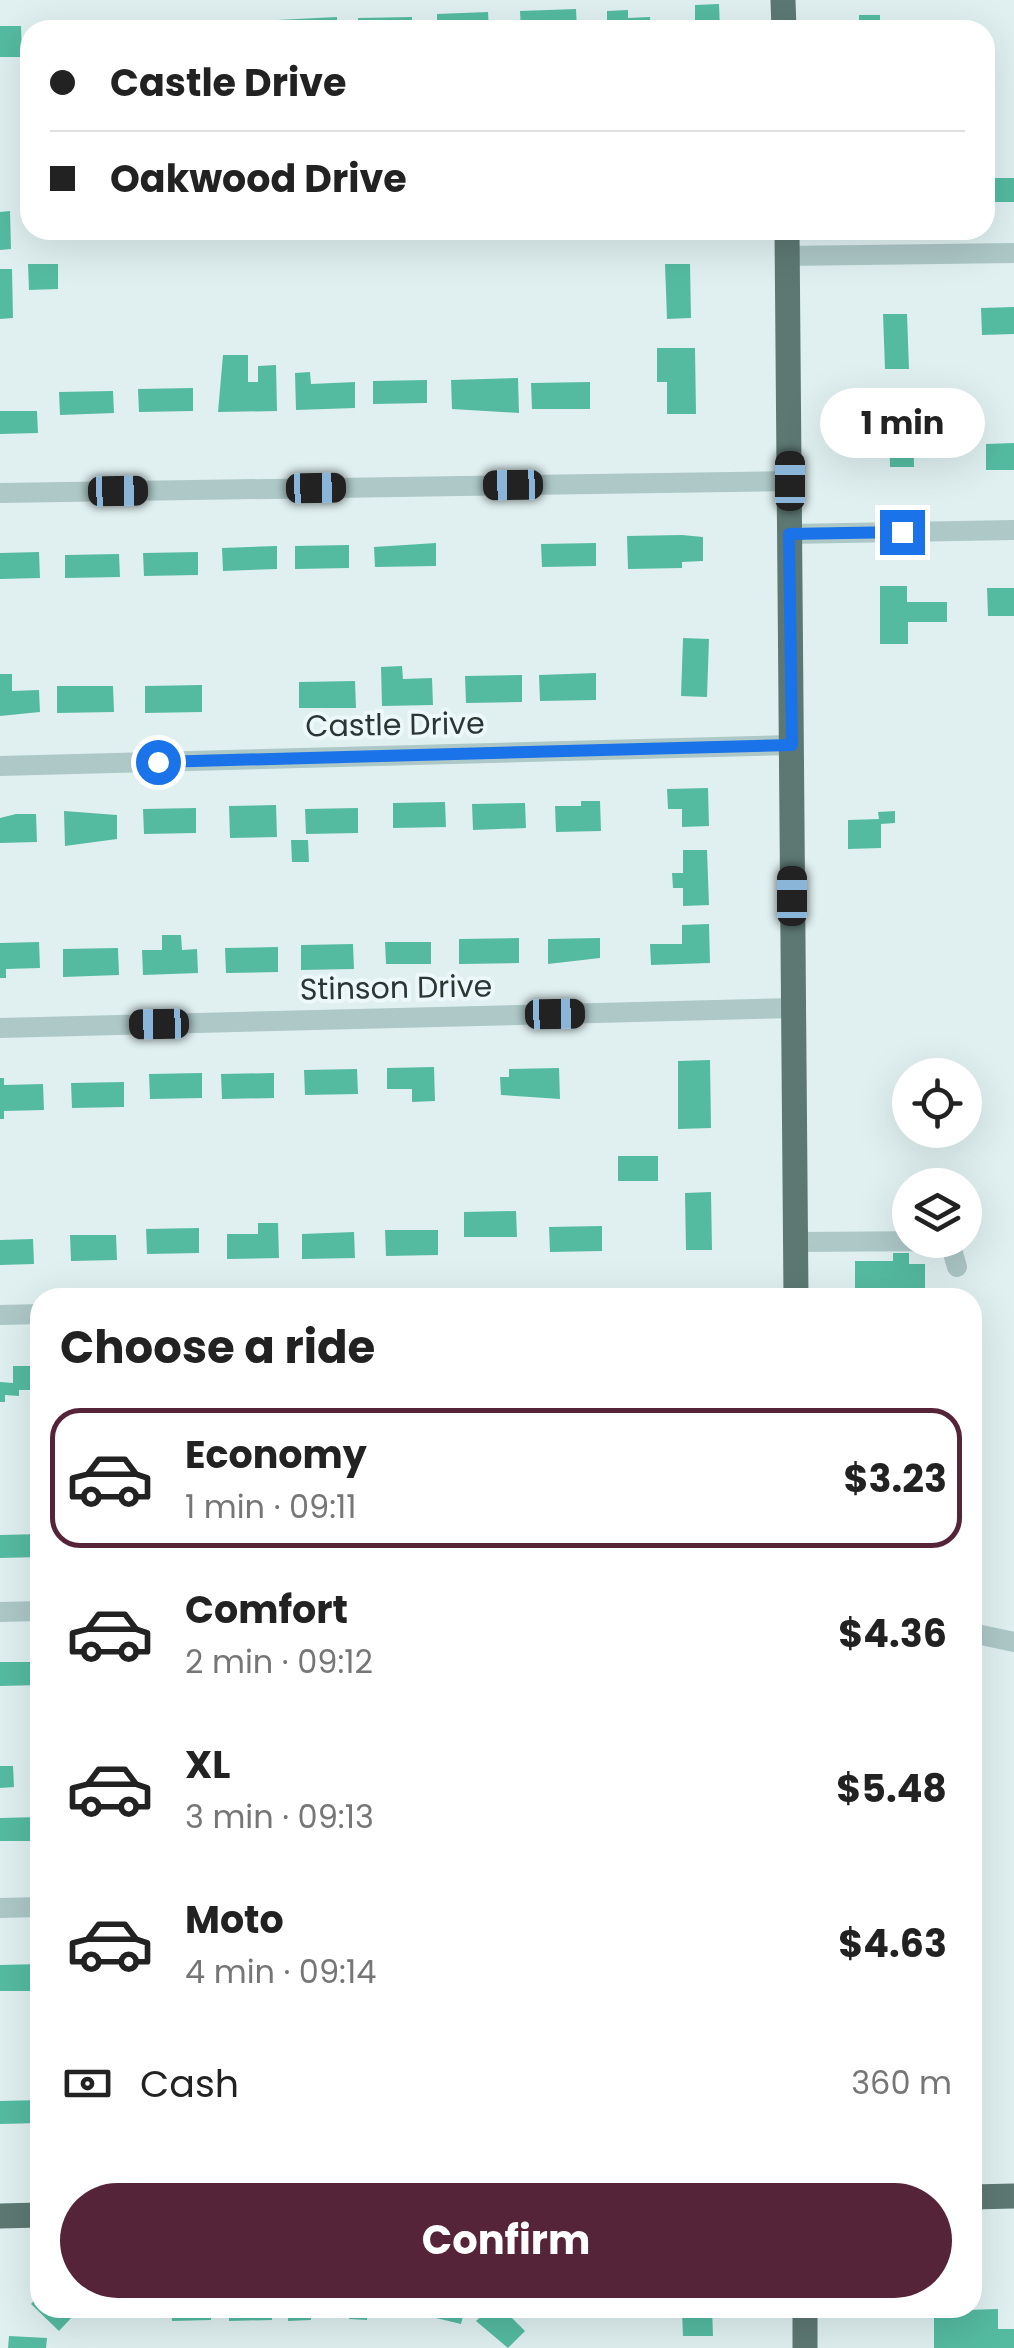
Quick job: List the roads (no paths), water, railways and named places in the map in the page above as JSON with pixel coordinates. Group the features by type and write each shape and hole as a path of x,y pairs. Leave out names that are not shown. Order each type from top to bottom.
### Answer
{"main road":[{"path":"786,240 794,1288"},
{"path":"982,2197 1014,2196"},
{"path":"0,2216 30,2215"},
{"path":"805,2318 805,2348"}],"street":[{"path":"787,256 1014,252"},
{"path":"0,493 790,481"},
{"path":"789,534 1014,530"},
{"name":"Castle Drive","path":"0,766 792,745"},
{"name":"Stinson Drive","path":"0,1028 793,1008"},
{"path":"796,1242 942,1242 951,1246 957,1267"},
{"path":"0,1315 30,1314"},
{"path":"0,1612 30,1612"},
{"path":"982,1635 1014,1642"},
{"path":"0,1908 30,1907"}]}
